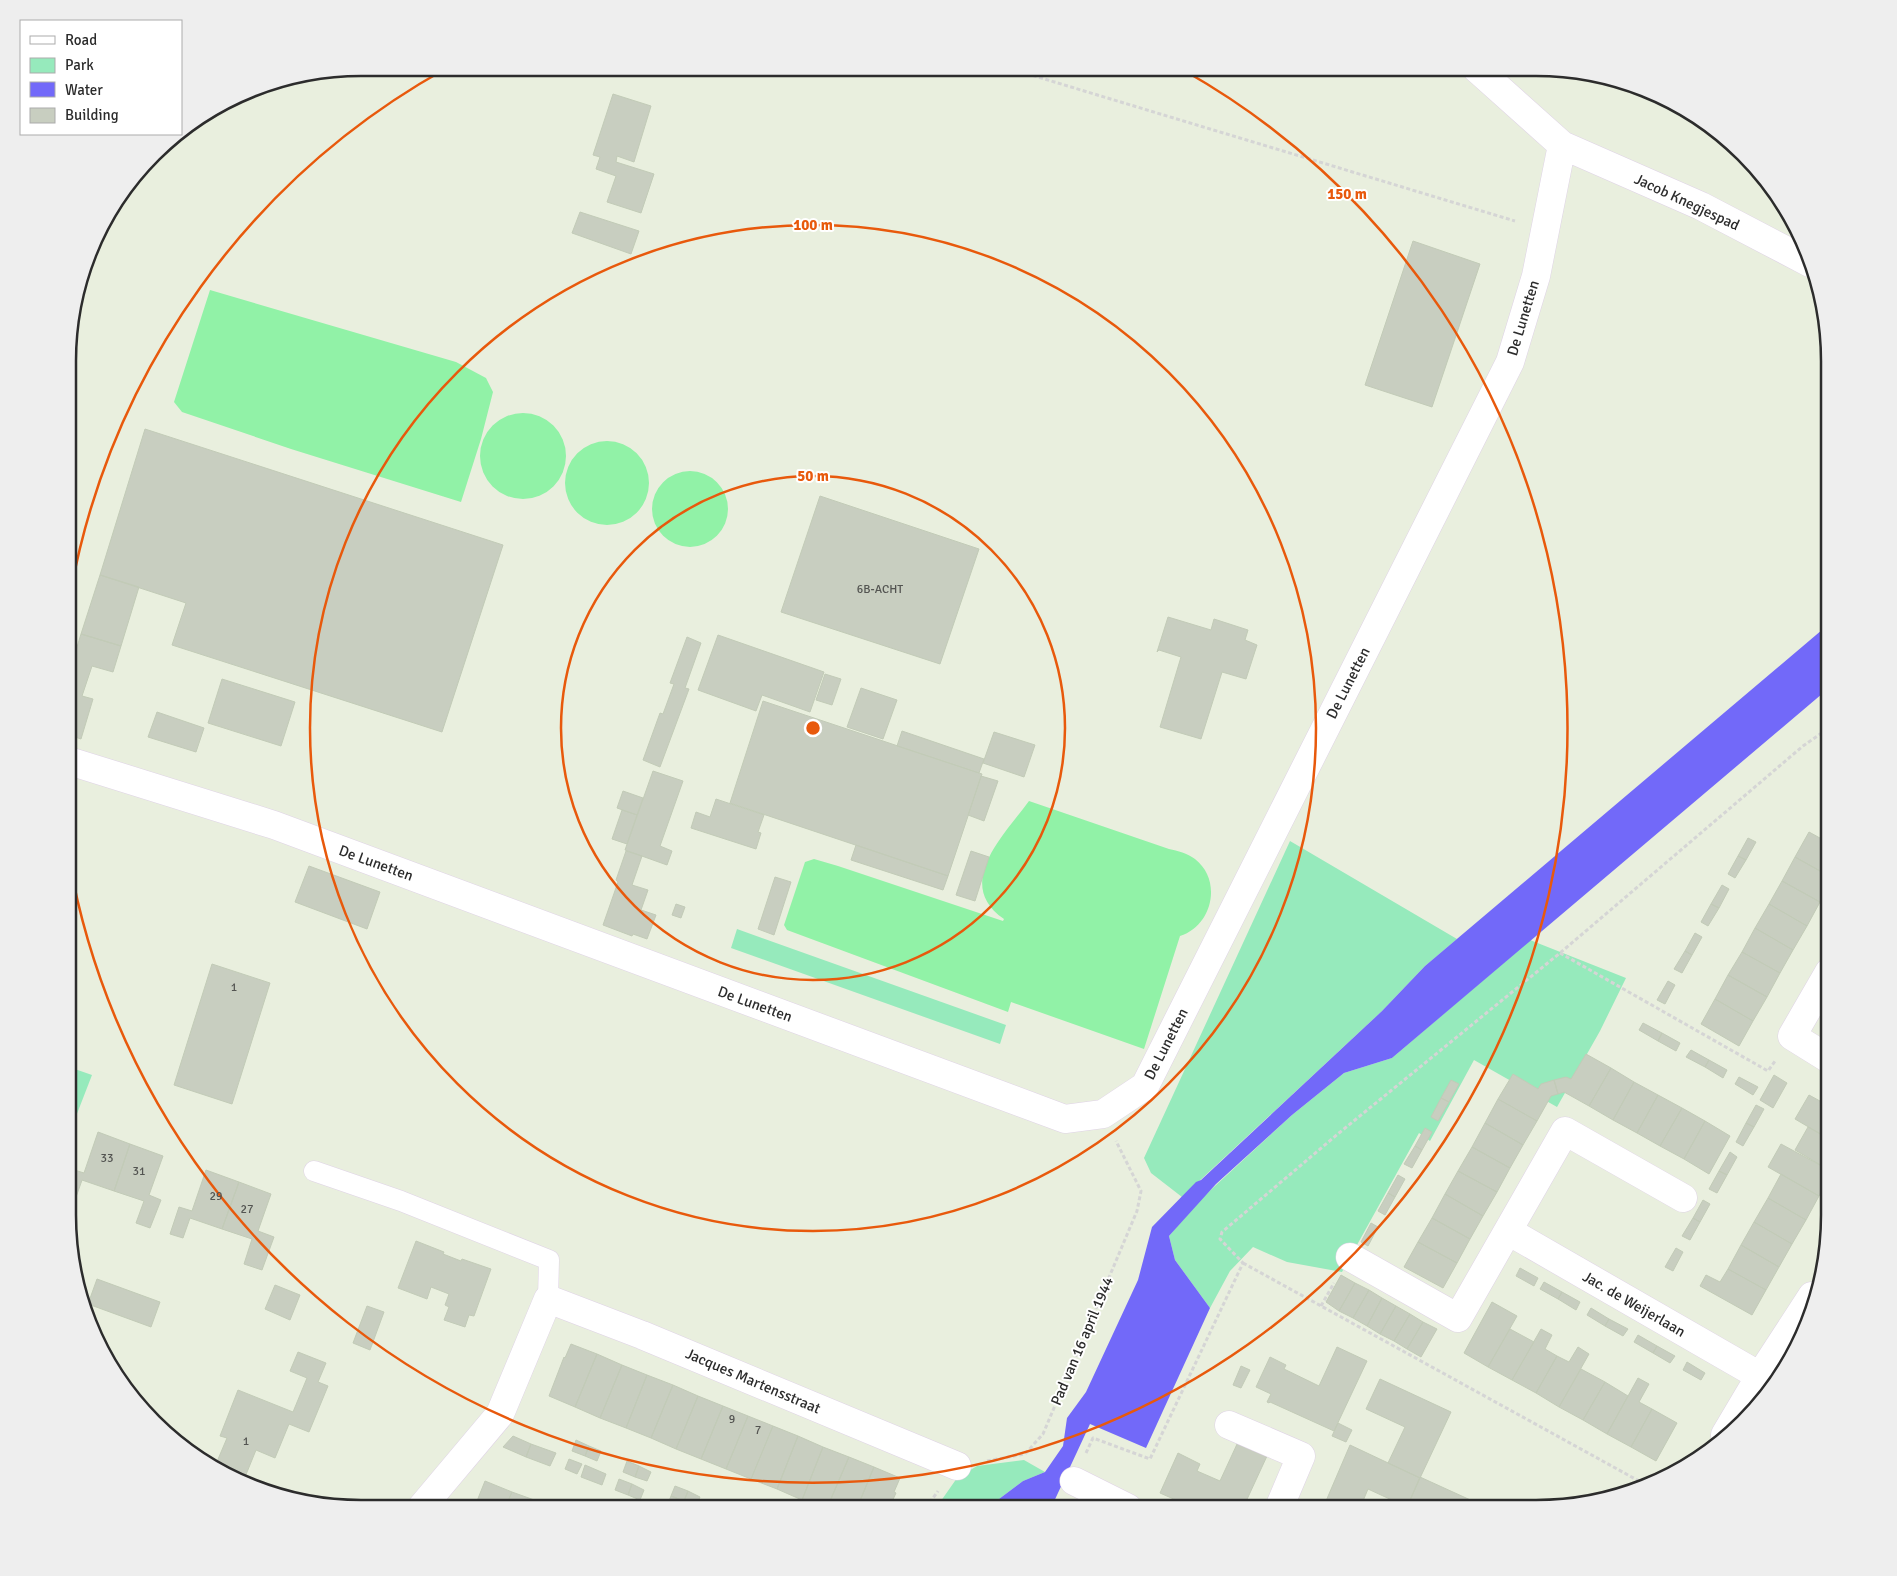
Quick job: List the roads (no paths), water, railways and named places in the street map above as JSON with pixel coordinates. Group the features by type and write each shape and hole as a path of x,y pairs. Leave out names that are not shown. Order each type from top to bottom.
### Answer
{"street":[{"path":"1485,76 1562,145"},
{"name":"De Lunetten","path":"76,763 274,825 1065,1118 1103,1114 1145,1086 1510,362 1536,276 1562,145"},
{"name":"Jacob Knegjespad","path":"1562,145 1702,206 1802,259"},
{"path":"1821,986 1792,1036 1821,1054"},
{"path":"1350,1257 1458,1318 1565,1131 1683,1198"},
{"name":"Jac. de Weijerlaan","path":"1508,1232 1760,1376"},
{"path":"428,1500 500,1414 548,1299"},
{"name":"Jacques Martensstraat","path":"548,1299 642,1335 957,1466"},
{"path":"1735,1418 1807,1304"},
{"path":"1229,1425 1301,1456 1282,1500"},
{"path":"1074,1481 1112,1500"}],"lane":[{"path":"314,1171 401,1201 549,1260 548,1299"}],"water":[{"path":"1821,631 1821,695 1392,1058 1344,1073 1292,1115 1216,1184 1169,1236 1175,1260 1210,1308 1146,1448 1090,1424 1055,1500 998,1500 1023,1481 1045,1472 1063,1446 1067,1418 1086,1392 1138,1280 1152,1227 1196,1182 1201,1180 1382,1011 1425,966"}]}
